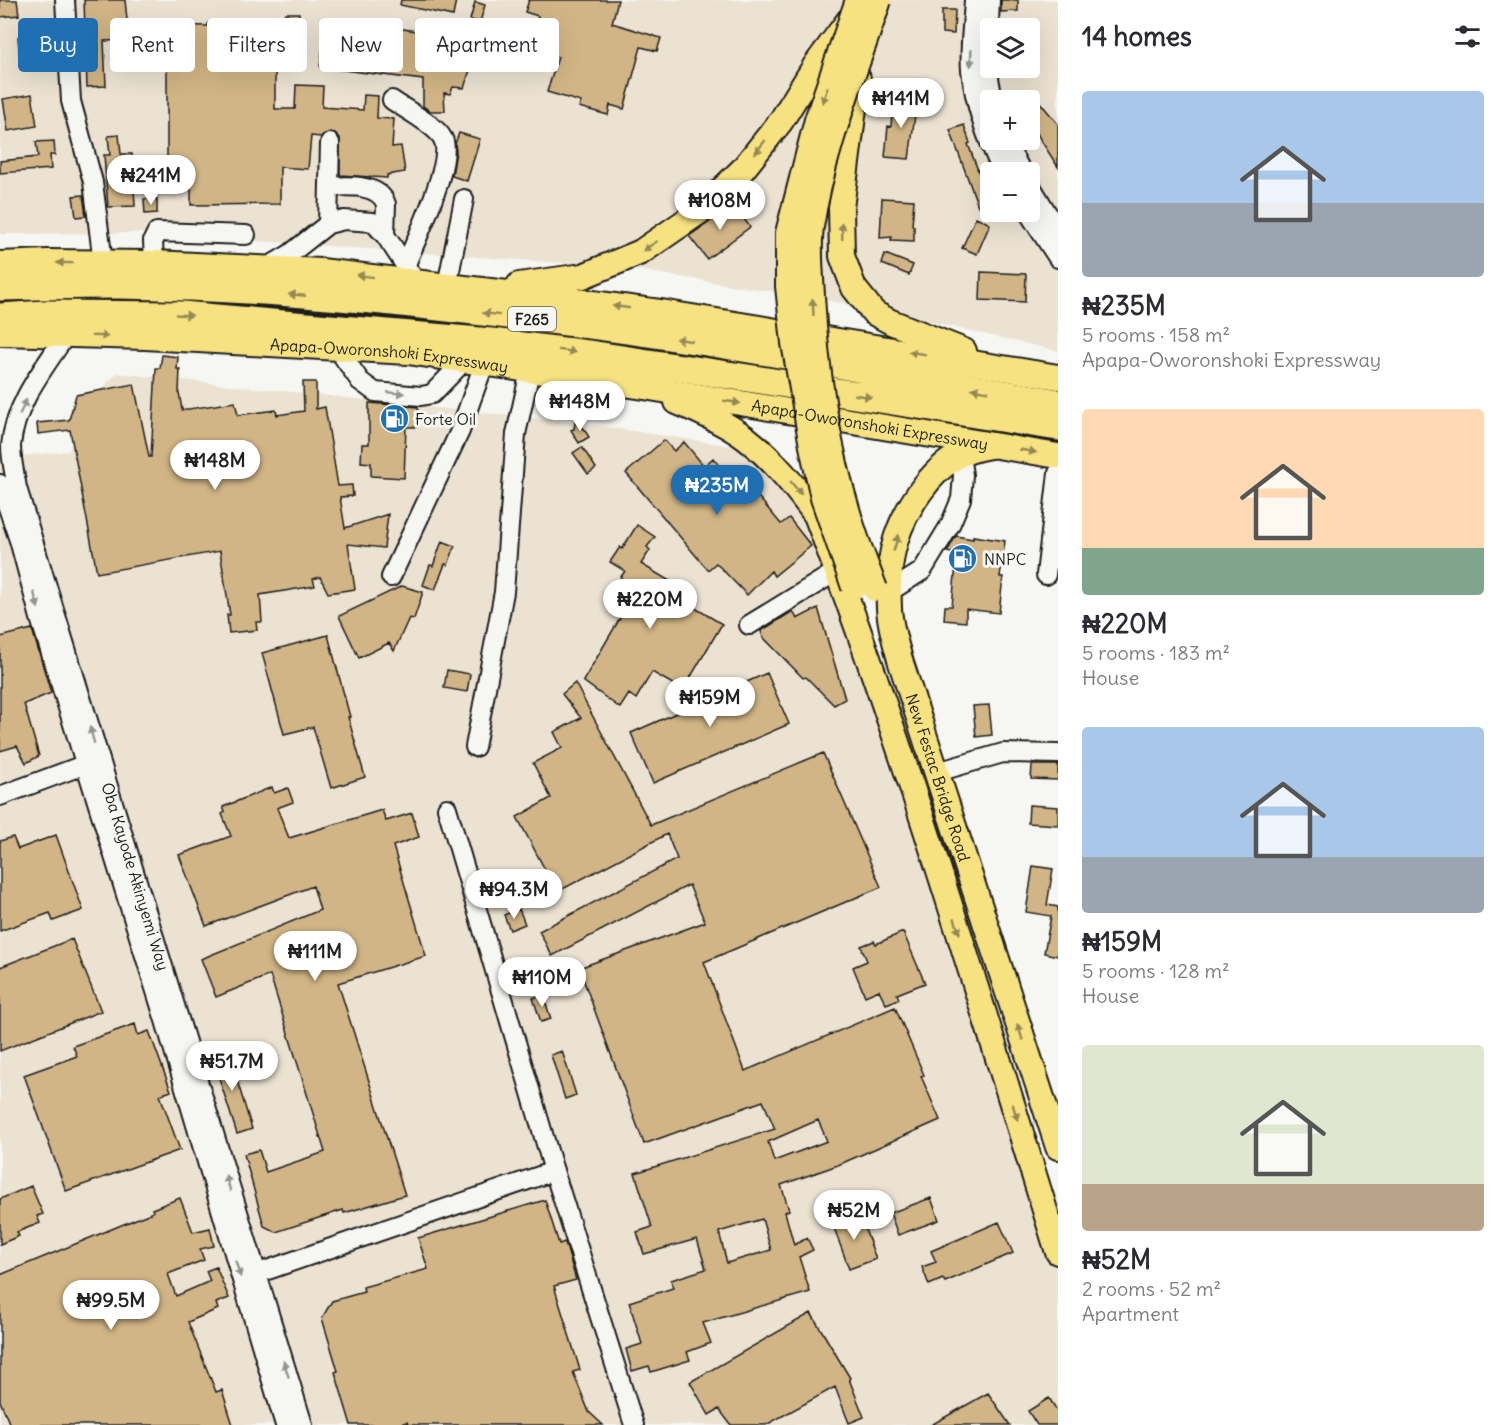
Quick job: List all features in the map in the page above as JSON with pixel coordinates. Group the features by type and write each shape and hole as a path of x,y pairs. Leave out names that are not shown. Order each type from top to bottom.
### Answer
{"highway":[{"name":"F265","path":"0,287 118,285 303,295 425,307 611,328 1058,403"},
{"name":"Apapa-Oworonshoki Expressway","path":"0,317 46,314 182,315 480,356 631,360 1058,427"}],"main road":[{"path":"879,0 838,115 825,162 811,229 813,319 825,409 836,468 849,517 958,870 974,889"},
{"path":"485,290 582,276 641,252 699,213 743,169 781,121 815,66 856,7"},
{"path":"856,7 817,120 788,233 788,286 794,343 823,498 872,589 949,872 947,896"},
{"path":"861,54 841,208 842,256 854,288 874,313 891,322 1009,368"},
{"path":"0,264 154,263 411,274 447,286 667,313 1058,377"},
{"name":"Apapa-Oworonshoki Expressway","path":"0,333 157,338 480,356 530,371 644,387 1058,456"},
{"path":"644,387 713,418 747,438 799,492 816,515 890,721 1058,1252"},
{"name":"New Festac Bridge Road","path":"995,444 960,455 926,484 896,538 890,566 872,589 889,611 901,663 1058,1147"}],"street":[{"path":"64,0 71,101 93,182 103,263"},
{"path":"974,0 971,68 976,100 989,144 998,162"},
{"path":"990,0 987,68 991,90"},
{"path":"393,100 435,130 443,138 446,147 438,186 411,274"},
{"path":"328,224 330,143"},
{"path":"329,188 358,187 376,191 386,204 385,235"},
{"path":"447,286 464,198"},
{"path":"1040,201 1058,231"},
{"path":"266,268 290,254 328,224 344,220 373,222 385,235 411,274"},
{"path":"1035,222 1058,258"},
{"path":"154,263 153,240 157,232 246,235"},
{"name":"Oba Kayode Akinyemi Way","path":"66,336 37,378 21,409 14,429 11,449 20,499 161,1007 285,1425"},
{"path":"338,348 360,381 375,392 421,396 432,394 480,356"},
{"path":"391,577 460,431 480,356"},
{"path":"475,747 504,592 516,434 530,371"},
{"path":"872,589 922,571 950,525 962,499 963,475 960,455"},
{"path":"1046,575 1058,473"},
{"name":"Oba Kayode Akinyemi Way","path":"0,484 19,540 40,618 92,761 303,1425"},
{"path":"749,625 837,571"},
{"path":"938,772 1003,753 1058,754"},
{"path":"0,796 92,761"},
{"path":"447,808 554,1171 634,1425"},
{"path":"256,1274 554,1171"}],"shaded area":[{"path":"0,0 1058,0 1058,351 862,306 619,267 146,233 0,234"},
{"path":"117,373 578,423 739,447 789,485 821,526 988,1043 1058,1274 1058,1425 0,1425 0,446 11,457 69,451 88,403"}],"building":[{"path":"0,0 17,0 19,15 0,17"},
{"path":"84,0 125,0 127,18 110,18 110,41 104,41 106,86 87,87 86,72 98,72 98,18 85,18"},
{"path":"401,0 456,0 453,16 400,5"},
{"path":"529,0 618,0 612,23 661,38 657,51 641,47 624,109 610,105 608,115 579,107 581,102 547,92 553,72 559,72 559,18 537,18 538,16 525,12"},
{"path":"1001,0 1018,0 1018,11 1001,12"},
{"path":"475,2 485,5 481,18 471,18"},
{"path":"942,10 955,10 954,34 942,33"},
{"path":"285,13 299,13 299,18 285,18"},
{"path":"195,26 207,26 207,72 275,72 275,109 295,109 296,85 323,86 322,107 363,110 364,95 378,96 377,118 394,119 392,147 401,146 405,172 387,175 387,178 340,175 340,138 330,132 321,137 311,136 308,169 280,167 280,204 191,205 191,169 167,169 167,72 195,72"},
{"path":"403,29 415,31 415,72 469,72 464,88 453,87 450,94 444,93 445,111 430,111 423,106 423,80 360,72 403,72"},
{"path":"32,94 37,126 8,131 3,99"},
{"path":"893,98 917,100 909,159 885,157 888,126 891,127"},
{"path":"1040,102 1058,124 1058,167 1040,139"},
{"path":"964,125 970,143 968,144 980,176 980,205 978,206 950,130"},
{"path":"459,133 480,139 467,181 452,176 455,144"},
{"path":"119,135 121,154 132,154 135,206 108,207 104,155 110,155 108,136"},
{"path":"54,141 55,155 50,155 51,169 0,173 0,161 38,157 36,142"},
{"path":"83,195 86,216 76,217 73,196"},
{"path":"882,198 914,200 912,226 914,226 914,241 891,240 892,237 880,238"},
{"path":"144,199 157,199 157,213 145,214"},
{"path":"732,202 750,227 707,259 689,236"},
{"path":"976,217 980,219 980,222 990,224 977,254 962,248"},
{"path":"885,254 913,265 909,275 882,264"},
{"path":"981,272 1026,274 1025,302 980,300"},
{"path":"162,355 178,357 177,369 180,369 179,392 182,410 235,402 238,415 276,410 277,415 304,411 303,382 316,382 316,409 325,407 338,486 352,485 353,496 340,497 345,528 388,514 384,548 348,544 355,589 328,593 320,577 313,579 315,586 260,595 262,622 256,622 257,630 229,633 227,615 230,615 220,551 97,573 70,430 38,434 37,423 69,420 76,395 134,384 149,457 151,457 156,368 160,368"},
{"path":"369,403 418,407 418,427 406,427 404,478 371,476 371,463 361,462 362,444 369,444"},
{"path":"576,417 589,437 579,443 571,430 574,429"},
{"path":"664,440 674,451 684,442 704,466 713,458 736,486 743,479 781,524 789,518 811,546 774,576 771,571 747,595 716,563 708,570 626,473"},
{"path":"582,447 596,468 588,474 573,453"},
{"path":"637,525 655,537 647,547 650,550 641,564 695,596 690,605 722,624 683,690 652,672 636,699 629,694 620,708 583,681 629,603 611,591 625,571 610,562 620,547 622,549"},
{"path":"956,536 1005,541 1000,577 1003,577 999,613 966,609 966,622 944,620 945,606 952,606 957,554 947,552"},
{"path":"442,541 455,546 435,590 423,585"},
{"path":"402,586 423,592 414,619 409,618 394,651 389,643 359,658 339,616"},
{"path":"818,608 845,699 834,705 806,677 803,678 763,637 761,631 793,611 797,619"},
{"path":"32,629 51,693 24,704 39,756 26,763 17,746 0,751 0,637"},
{"path":"328,635 365,777 331,788 313,727 284,734 262,653"},
{"path":"447,670 470,674 467,692 444,688"},
{"path":"767,673 789,724 653,783 631,733"},
{"path":"575,683 651,825 823,753 881,887 704,962 745,1071 895,1007 940,1120 838,1165 781,1185 789,1210 785,1212 794,1245 807,1238 813,1250 799,1257 810,1292 703,1323 711,1343 687,1352 690,1360 651,1372 649,1366 632,1371 626,1349 642,1344 629,1302 673,1288 671,1280 706,1269 697,1239 644,1254 637,1232 652,1227 635,1173 775,1129 763,1101 644,1144 579,968 705,922 689,885 552,956 539,931 677,859 667,834 557,892 517,817 551,798 533,763 562,748 554,732 581,718 562,694","holes":["818,1120 827,1141 774,1161 768,1142","762,1219 771,1250 727,1263 719,1232"]},
{"path":"989,705 992,735 976,737 973,706"},
{"path":"1032,765 1058,765 1058,780 1031,779"},
{"path":"272,787 274,793 288,788 293,802 277,808 289,838 382,810 386,821 412,813 419,837 393,846 426,956 338,983 405,1195 344,1213 343,1210 276,1232 264,1226 244,1154 259,1150 266,1172 325,1152 270,975 216,997 201,959 320,910 313,886 206,926 179,855 231,836 222,814 225,812 223,807"},
{"path":"1029,805 1058,807 1058,825 1028,823"},
{"path":"56,835 83,910 53,921 50,913 0,931 0,841 13,837 18,849"},
{"path":"1033,866 1053,869 1047,905 1058,907 1058,956 1044,953 1051,916 1026,912"},
{"path":"519,909 525,924 510,930 504,915"},
{"path":"903,932 925,983 897,994 899,999 886,1004 879,990 865,996 853,967 867,961 861,946 874,941 876,944"},
{"path":"72,939 101,1011 0,1051 0,967"},
{"path":"543,995 551,1019 541,1022 533,998"},
{"path":"135,1024 138,1035 149,1031 171,1091 160,1095 180,1150 66,1191 24,1075 77,1056 73,1046"},
{"path":"228,1051 252,1129 237,1134 212,1056"},
{"path":"562,1051 576,1095 565,1099 551,1055"},
{"path":"31,1186 43,1214 37,1216 40,1223 17,1232 19,1236 0,1244 0,1199"},
{"path":"180,1198 193,1232 210,1228 214,1246 200,1249 204,1260 168,1274 176,1296 210,1281 206,1271 216,1267 229,1298 216,1303 218,1309 188,1322 216,1392 222,1390 233,1425 10,1425 0,1401 0,1275 153,1212 152,1209"},
{"path":"931,1198 939,1220 898,1235 890,1213"},
{"path":"545,1200 559,1244 565,1242 576,1280 554,1286 580,1370 573,1372 589,1412 603,1425 408,1425 407,1422 396,1425 351,1425 322,1318 332,1301 364,1292 363,1287 428,1269 418,1238"},
{"path":"859,1213 876,1259 849,1269 833,1225"},
{"path":"999,1222 1013,1253 945,1282 943,1279 929,1285 922,1267 936,1262 931,1251"},
{"path":"811,1313 850,1378 864,1417 849,1423 835,1387 766,1425 731,1425 719,1409 709,1415 690,1382"},
{"path":"988,1393 1010,1425 931,1425"},
{"path":"1049,1398 1058,1412 1058,1425 1037,1425 1028,1411"}],"place":[{"name":"Forte Oil","path":"394,419"},
{"name":"NNPC","path":"963,559"}]}
